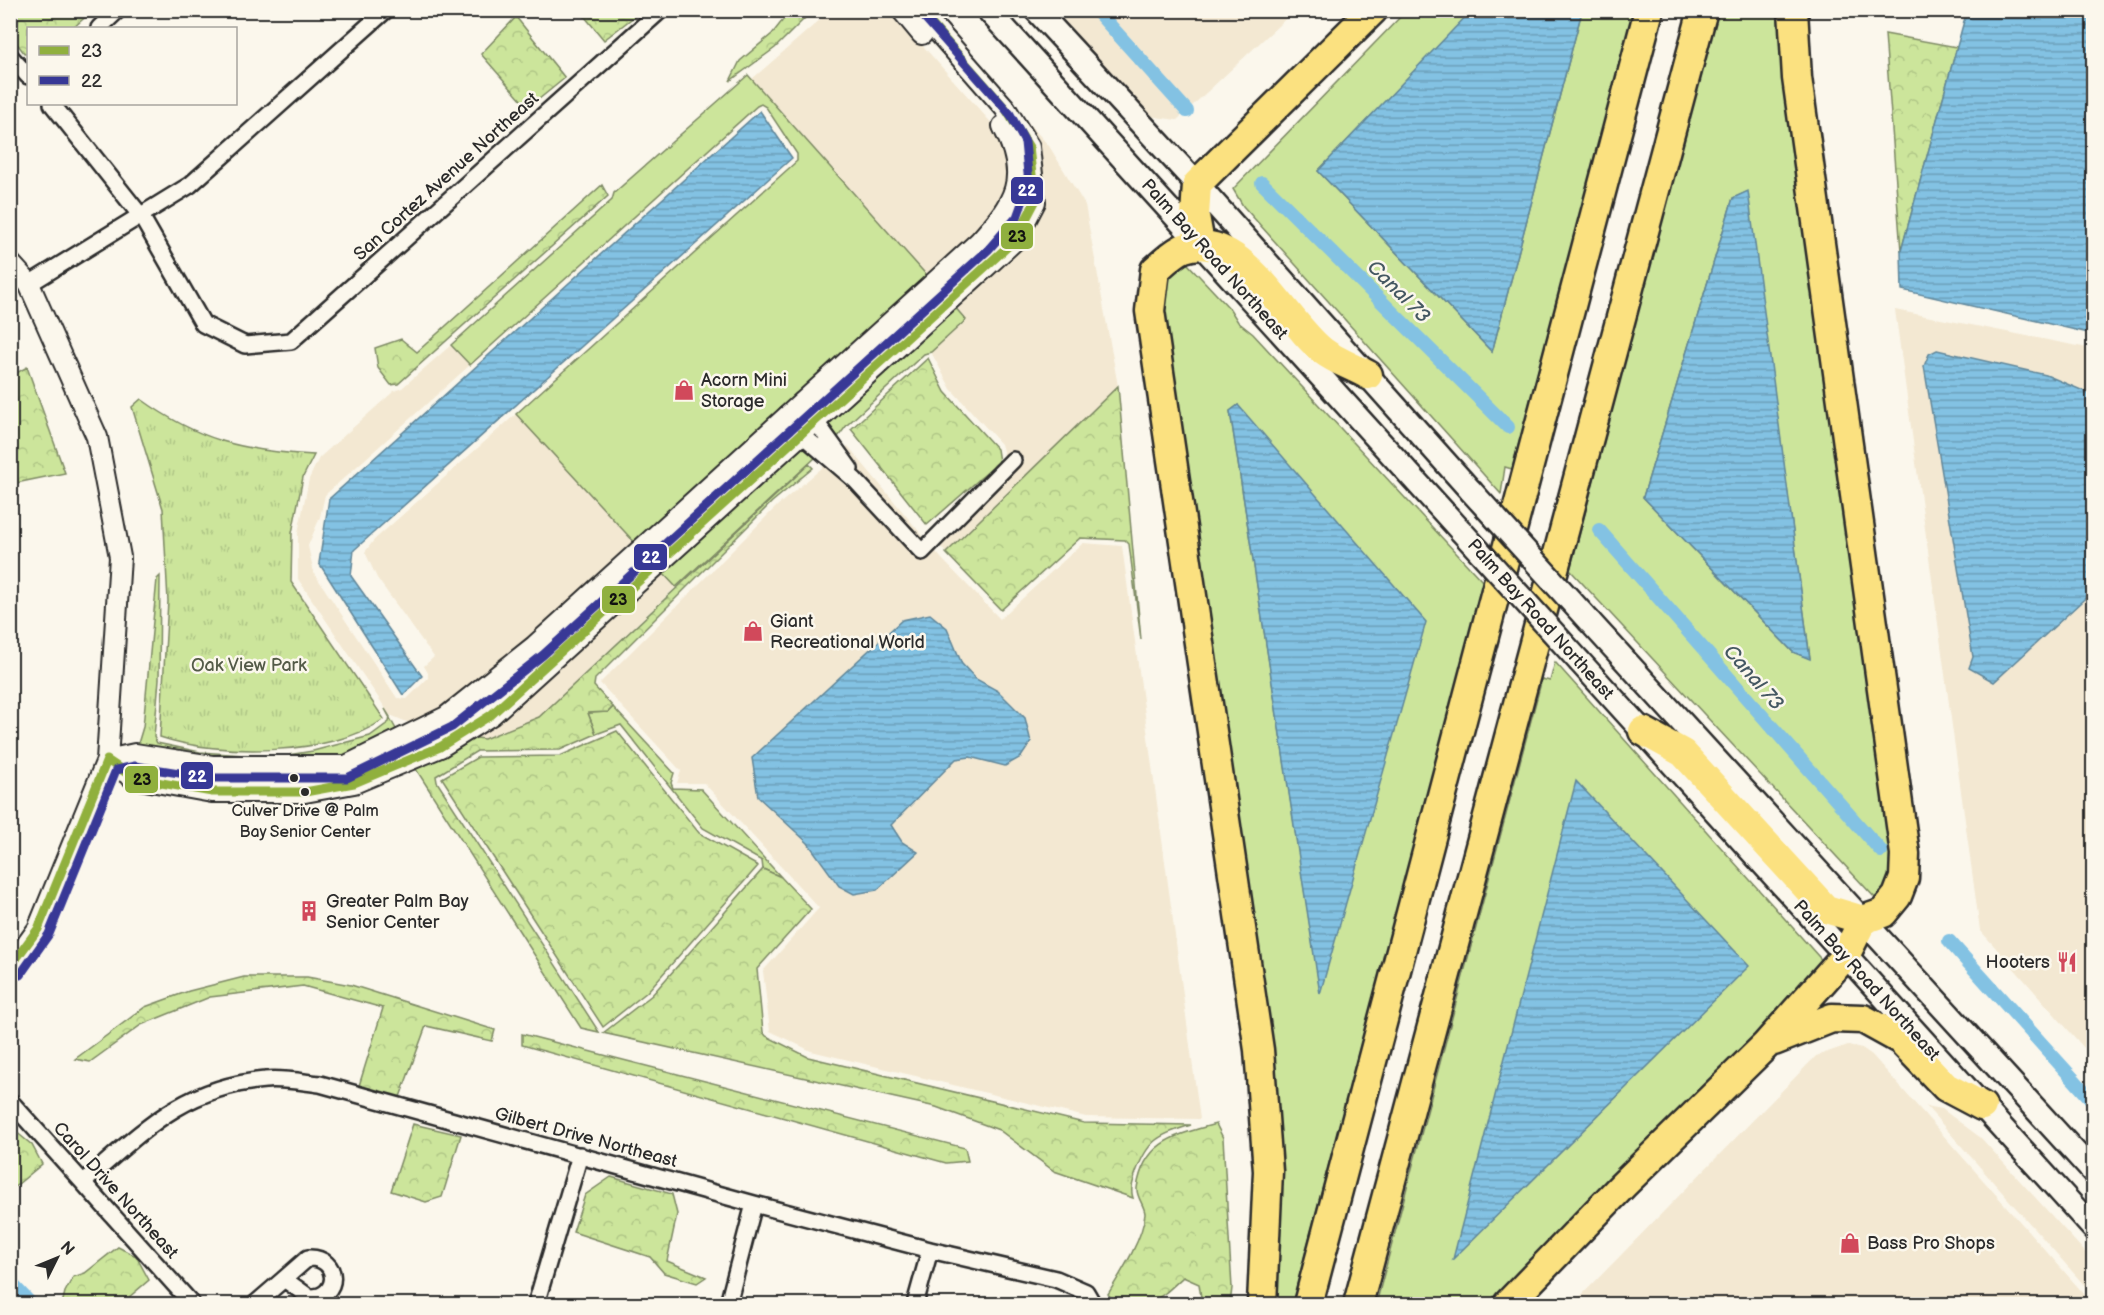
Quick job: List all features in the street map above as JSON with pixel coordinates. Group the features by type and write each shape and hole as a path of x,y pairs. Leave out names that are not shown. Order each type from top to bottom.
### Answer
{"highway":[{"path":"1200,244 1195,216 1197,184 1373,10"},
{"path":"1308,1305 1649,10"},
{"path":"1358,1305 1703,10"},
{"path":"1643,732 1683,753 1827,909 1863,920 1883,913 1897,896 1904,878 1905,854 1797,78 1793,10"},
{"path":"1262,1305 1268,1171 1259,1050 1150,311 1155,270 1182,248 1200,244 1219,247 1244,263 1323,351 1368,375"},
{"path":"1508,1305 1615,1193 1766,1045 1845,956 1863,920"},
{"path":"1766,1045 1800,1028 1832,1018 1863,1019 1901,1040 1946,1087 1982,1106"}],"main road":[{"name":"Palm Bay Road Northeast","path":"988,10 2094,1229"},
{"name":"Palm Bay Road Northeast","path":"1036,10 1197,184 1590,622 2094,1173"}],"street":[{"path":"100,27 118,10"},
{"path":"29,284 190,185 386,10"},
{"name":"San Cortez Avenue Northeast","path":"141,216 203,324 245,345 291,340 661,10"},
{"path":"107,760 135,754 212,766 346,766 446,717 535,646 801,401 979,242 1007,211 1018,180 1014,146 1001,122 902,10"},
{"path":"107,760 134,778 212,792 305,792 354,783 440,747 491,715 1015,240 1035,202 1029,147 1011,117 919,10"},
{"path":"10,56 27,75"},
{"path":"53,105 141,216"},
{"path":"10,264 29,284 97,437 120,557 107,760 38,929 10,968"},
{"path":"801,401 807,427"},
{"path":"786,415 807,427 848,465 855,480 922,552 1014,460"},
{"name":"Gilbert Drive Northeast","path":"84,1182 162,1114 222,1086 267,1079 320,1084 754,1204 930,1250 1056,1279 1086,1292 1093,1305"},
{"name":"Carol Drive Northeast","path":"10,1101 192,1305"},
{"path":"536,1305 580,1155"},
{"path":"728,1305 754,1204"},
{"path":"915,1305 930,1250"},
{"path":"255,1305 284,1279"}],"shaded area":[{"path":"830,11 892,11 994,126 1007,149 1010,180 1000,208 930,279 752,79"},
{"path":"1036,11 1294,11 1177,120 1142,115"},
{"path":"1014,107 1049,146 1085,205 1118,386 946,553 939,544 1024,460 1014,450 1005,459 1001,444 951,389 931,352 966,320 953,305 1041,205"},
{"path":"1895,310 2093,349 2093,1058 1980,930"},
{"path":"451,345 470,365 325,495 320,517 308,546 314,573 397,698 407,699 428,678 424,666 434,657 377,578 365,552 374,540 516,414 636,544 472,691 414,725 390,715 298,579 298,533 309,479 319,458 394,391 402,388"},
{"path":"848,446 942,559 1000,619 1083,543 1122,546 1200,1119 1086,1117 811,1051 770,1031 763,971 819,908 704,783 677,783 681,771 600,683 777,506"},
{"path":"661,571 676,587 539,717 484,739 469,737"},
{"path":"1848,1045 1862,1048 1872,1055 2093,1304 1573,1304 1816,1056"},
{"path":"1926,1106 1942,1109 1981,1138 2093,1261 2093,1295"}],"green space":[{"path":"11,11 91,12 74,27 27,27 27,53 25,54 11,36"},
{"path":"580,11 630,11 635,16 604,40"},
{"path":"790,11 812,11 775,48 730,81 740,61 772,34"},
{"path":"1406,11 1472,11 1318,171 1492,352 1582,11 1634,11 1512,469 1505,467 1501,494 1243,206 1233,189"},
{"path":"1717,11 1788,11 1893,876 1877,900 1570,570","holes":["1747,192 1810,658 1793,652 1643,497 1733,198"]},
{"path":"516,17 565,78 528,108 481,54"},
{"path":"1885,34 1957,47 1901,251"},
{"path":"748,75 930,279 636,544 516,414 797,161 797,154 766,107 761,104 757,106 470,365 451,345 612,200 614,193"},
{"path":"602,185 608,196 398,384 391,385 378,368 375,348 401,339 417,352"},
{"path":"1187,263 1230,309 1238,322 1253,334 1483,582 1292,1304 1269,1304 1273,1255 1163,297 1171,277 1177,269","holes":["1238,405 1320,991 1230,411"]},
{"path":"953,305 966,320 931,352 924,354 847,425 838,437 825,421"},
{"path":"928,358 945,392 997,449 999,462 927,525 851,429"},
{"path":"27,367 65,473 11,484 11,376"},
{"path":"1118,386 1141,640 1129,544 1125,540 1080,538 1001,610 946,553"},
{"name":"Oak View Park","path":"141,399 183,425 223,441 244,447 314,455 303,477 292,533 291,582 384,719 362,731 336,740 275,749 212,748 160,737 168,601 163,509 132,407"},
{"path":"800,443 816,457 676,587 661,571"},
{"path":"809,464 813,468 772,502 595,679 594,686 613,707 608,712 588,713 596,734 560,750 477,751 436,776 437,782 599,1032 581,1028 414,766 469,737 484,739 539,717"},
{"path":"160,576 159,679 154,737 157,743 200,752 275,757 313,751 370,736 389,722 390,718 398,733 345,758 213,758 137,747 143,727 157,579"},
{"path":"1555,662 1827,966 1616,1172 1596,1205 1501,1304 1376,1304 1542,679 1550,681"},
{"path":"613,707 674,773 671,783 673,788 701,789 781,877 763,869 762,861 703,828 621,725 596,734 588,713 608,712"},
{"path":"617,731 699,833 758,866 647,992 603,1027 442,778 478,757 560,756"},
{"path":"763,869 781,877 811,909 757,969 763,1032 766,1036 808,1057 1084,1123 1191,1125 1162,1136 1149,1147 1135,1175 1133,1198 1054,1171 999,1130 936,1107 603,1033 652,995"},
{"path":"244,977 307,977 351,985 495,1030 492,1041 426,1026 400,1097 358,1089 383,1008 303,986 210,997 141,1025 90,1062 75,1059 145,1007 189,991"},
{"path":"522,1034 965,1148 968,1161 946,1163 522,1045"},
{"path":"413,1124 461,1135 442,1197 426,1202 391,1191"},
{"path":"1216,1124 1223,1138 1232,1288 1230,1304 1202,1304 1199,1284 1183,1277 1153,1301 1138,1304 1115,1304 1108,1294 1131,1255 1143,1224 1145,1211 1137,1188 1147,1159 1164,1142"},
{"path":"15,1131 32,1145 42,1164 11,1190 11,1134"},
{"path":"611,1177 672,1194 677,1214 667,1261 706,1277 697,1283 664,1273 650,1257 573,1232 585,1195"},
{"path":"118,1247 136,1256 149,1280 121,1304 62,1304 73,1277 85,1273"}],"water":[{"path":"1472,10 1582,11 1492,352 1318,171"},
{"path":"1967,10 2093,11 2093,334 1902,290 1901,251"},
{"path":"760,111 792,158 354,550 351,576 422,676 403,695 319,563 329,499"},
{"path":"1748,191 1810,659 1793,652 1643,497 1733,198"},
{"path":"1937,350 2046,375 2093,395 2093,591 1994,682 1969,668 1973,657 1924,366 1929,354"},
{"path":"1238,405 1426,622 1320,994 1230,411"},
{"path":"930,614 947,628 962,664 976,679 998,691 1025,718 1031,742 1021,757 1005,766 970,757 956,759 891,825 902,842 918,852 877,890 854,894 839,886 808,843 758,797 752,758 902,620"},
{"path":"1576,781 1749,966 1453,1259"}],"waterway":[{"name":"Canal 73","path":"1096,10 1187,111"},
{"name":"Canal 73","path":"1262,183 1508,427"},
{"name":"Canal 73","path":"1599,530 1881,851"},
{"name":"Canal 73","path":"1949,941 2094,1102"},
{"path":"10,1282 31,1304"}],"transit line":[{"name":"22","path":"20,975 49,934 116,770 135,766 211,778 347,778 452,727 543,655 988,250 1017,217 1029,184 1025,142 1010,114 918,10"},
{"name":"23","path":"10,967 38,929 107,760 134,778 212,792 305,792 354,783 440,747 491,715 1015,240 1035,202 1029,147 1005,108 919,10"}],"place":[{"name":"Acorn Mini Storage","path":"684,390"},
{"name":"Giant Recreational World","path":"753,631"},
{"name":"Culver Drive @ Palm Bay Senior Center","path":"305,792"},
{"name":"Greater Palm Bay Senior Center","path":"309,911"},
{"name":"Hooters","path":"2067,962"},
{"name":"Bass Pro Shops","path":"1850,1243"}]}
